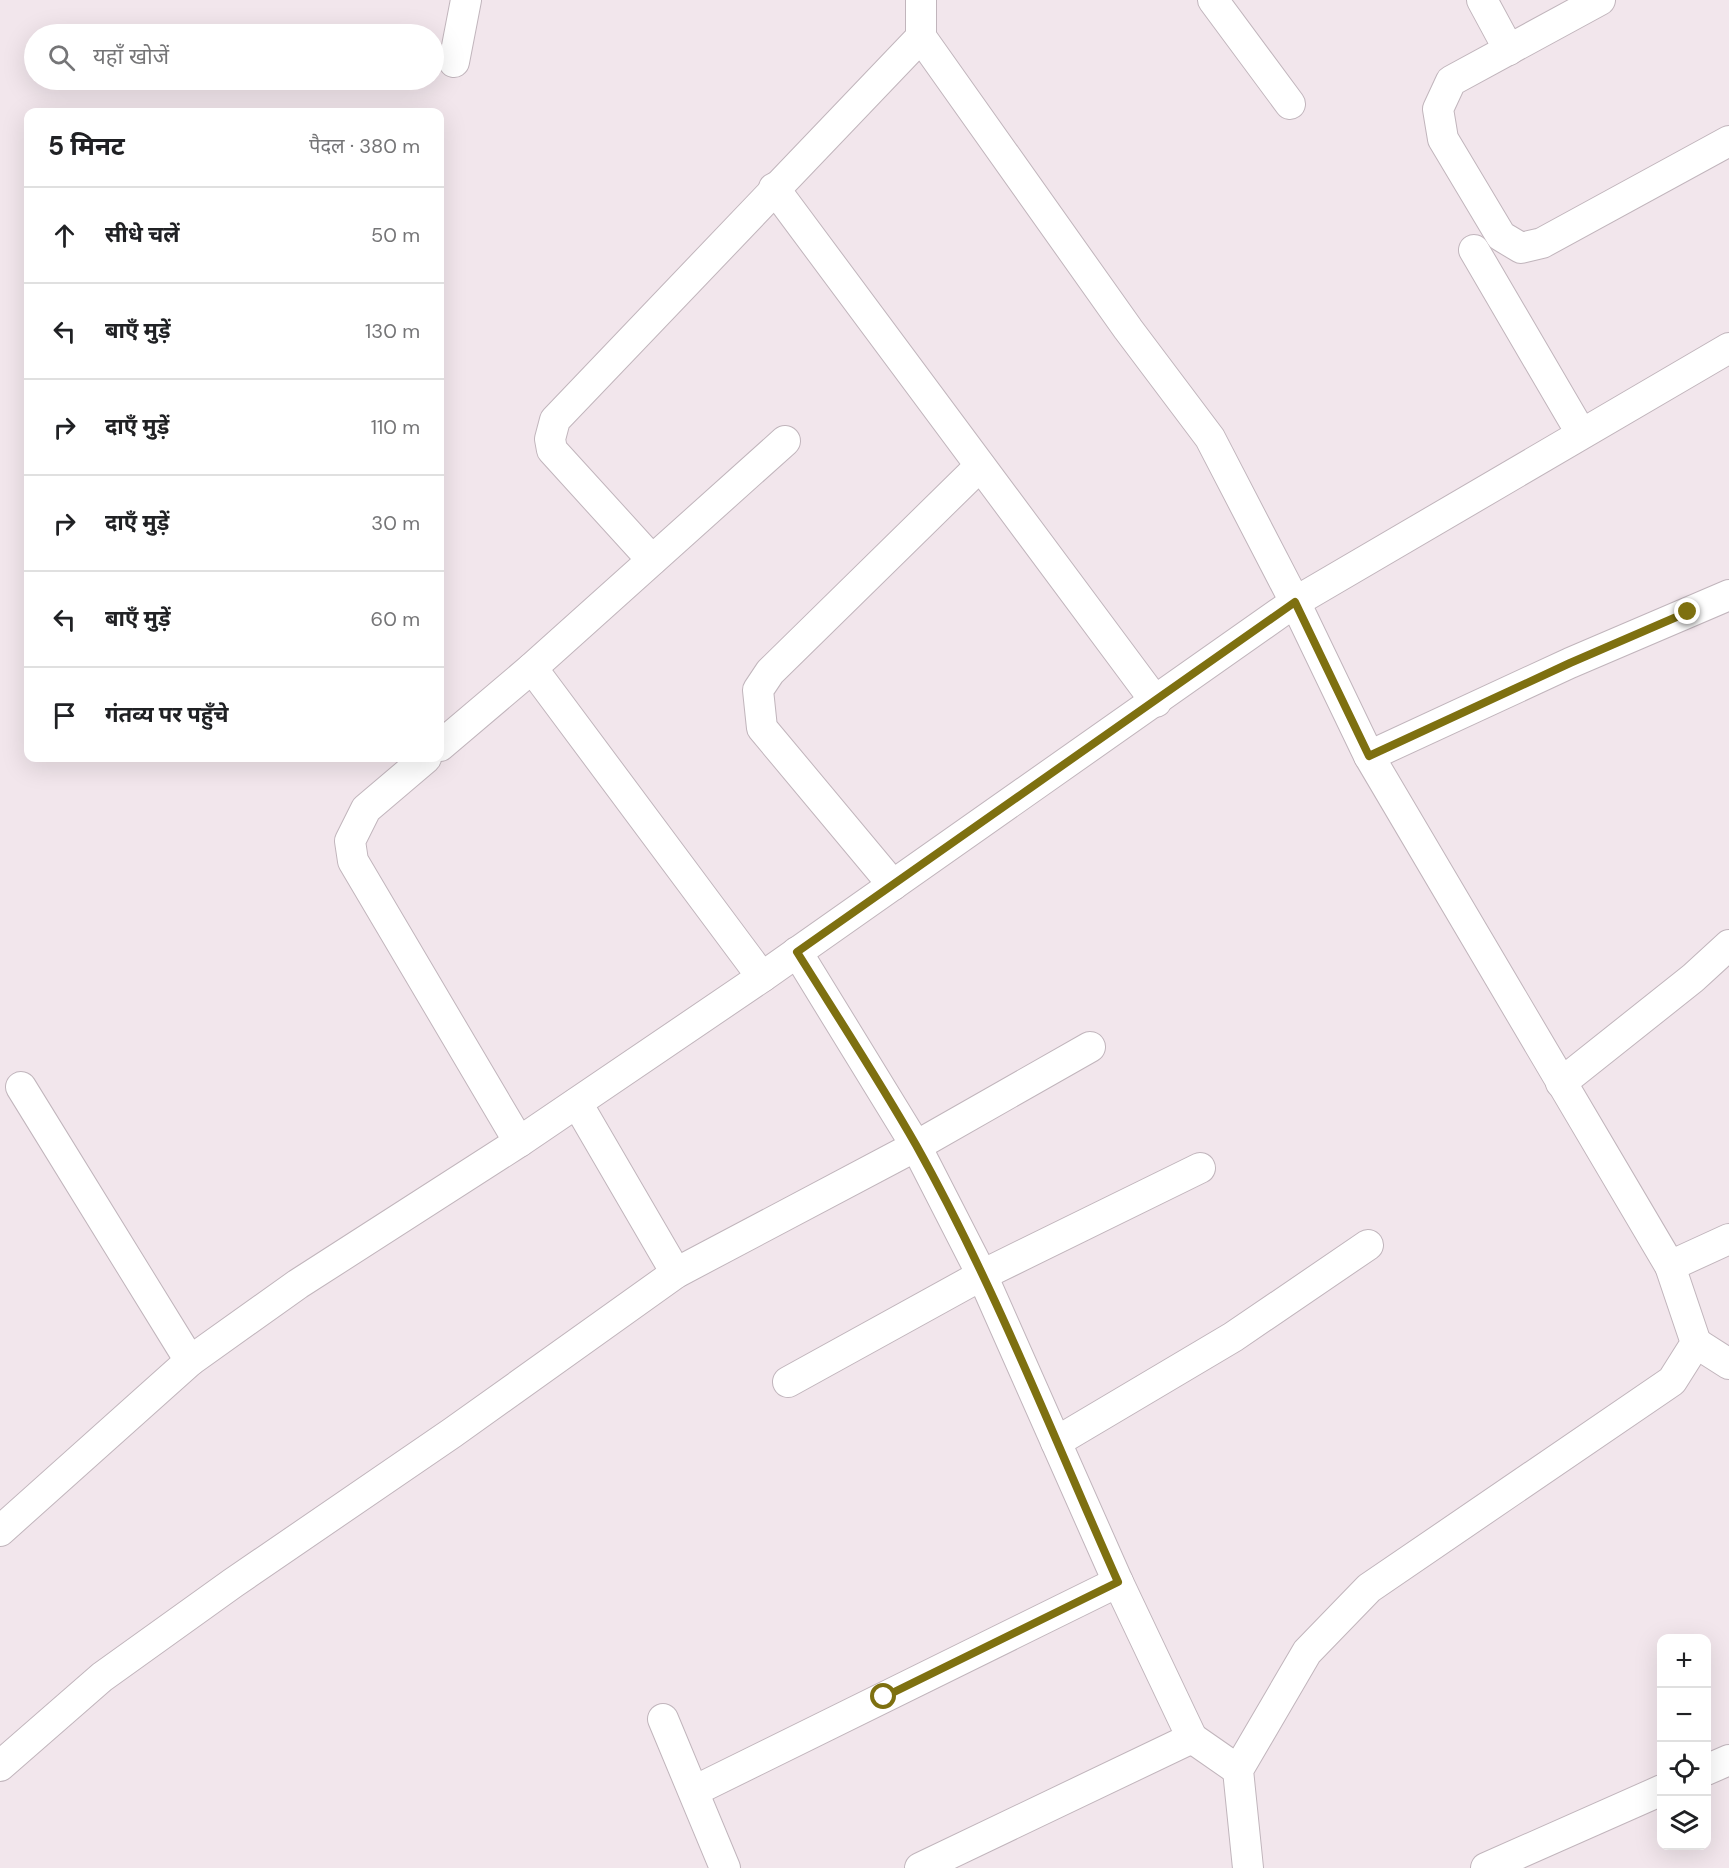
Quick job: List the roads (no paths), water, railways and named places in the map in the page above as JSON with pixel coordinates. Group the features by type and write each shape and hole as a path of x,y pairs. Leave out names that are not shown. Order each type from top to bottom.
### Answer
{"street":[{"path":"454,62 466,0"},
{"path":"921,0 921,37 1128,330 1210,438 1295,602 1369,756 1670,1266 1696,1343 1729,1364"},
{"path":"1212,0 1290,105"},
{"path":"1482,0 1509,50"},
{"path":"1600,0 1451,81 1438,109 1443,139 1501,236 1521,248 1542,243 1729,141"},
{"path":"652,560 552,450 550,439 555,420 774,188 921,37"},
{"path":"774,188 1156,702"},
{"path":"1474,250 1581,433"},
{"path":"0,1532 189,1361 298,1284 519,1142 762,977 1156,702 1295,602 1729,348"},
{"path":"444,743 532,668 785,441"},
{"path":"893,885 762,728 758,690 770,672 980,466"},
{"path":"1369,756 1570,663 1729,595"},
{"path":"532,668 762,977"},
{"path":"421,762 366,809 350,841 353,861 519,1142"},
{"path":"1561,1083 1693,978 1729,945"},
{"path":"797,952 916,1146 982,1275 1118,1582 1192,1738 1238,1770"},
{"path":"0,1766 102,1677 233,1583 452,1433 676,1273 916,1146 1090,1047"},
{"path":"21,1087 189,1361"},
{"path":"577,1103 676,1273"},
{"path":"788,1382 982,1275 1200,1168"},
{"path":"1670,1266 1729,1239"},
{"path":"1056,1442 1233,1337 1368,1245"},
{"path":"1248,1868 1238,1770 1307,1652 1369,1588 1672,1381 1696,1343"},
{"path":"694,1791 1118,1582"},
{"path":"663,1719 726,1868"},
{"path":"920,1868 1192,1738"},
{"path":"1711,1768 1729,1760"},
{"path":"1486,1868 1657,1792"}]}
